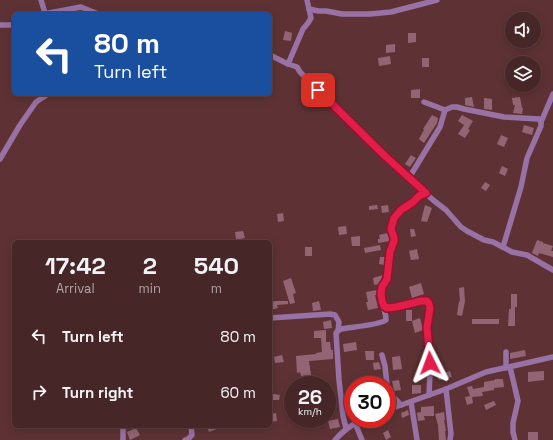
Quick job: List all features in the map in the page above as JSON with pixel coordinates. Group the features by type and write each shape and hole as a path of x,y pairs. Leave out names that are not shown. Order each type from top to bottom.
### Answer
{"street":[{"path":"41,0 44,12"},
{"path":"307,0 311,18"},
{"path":"288,64 303,29 311,18 318,12 326,11 342,14 370,14 391,12 437,0"},
{"path":"55,12 81,7 93,12"},
{"path":"310,8 318,12"},
{"path":"0,25 12,25"},
{"path":"272,56 297,67 300,72 385,156 408,178 446,210 461,227 484,240 493,242 512,252 527,255 553,270"},
{"path":"504,247 521,187 527,158 553,94"},
{"path":"0,159 20,125 36,102 45,96"},
{"path":"424,102 445,110 452,107 457,107 464,110 504,117 540,119 542,122"},
{"path":"408,178 440,127 445,110"},
{"path":"338,331 341,329 385,322 386,316 381,294 382,287 387,279 390,252 394,241 391,229 394,218 401,210 419,196 426,193"},
{"path":"384,306 387,308 396,307 421,301 427,301 429,304 430,314 427,327 430,373 428,395"},
{"path":"272,318 330,314 335,316 339,322 336,337 344,420"},
{"path":"506,352 508,367 518,401 513,423 515,440"},
{"path":"382,355 386,366 388,390 401,405"},
{"path":"396,407 446,389 486,372 553,357"},
{"path":"446,389 450,440"},
{"path":"411,402 417,440"},
{"path":"122,440 123,428"},
{"path":"185,440 192,435 192,428"},
{"path":"335,440 346,428"},
{"path":"358,428 362,440"}],"building":[{"path":"285,31 292,33 291,41 283,40"},
{"path":"408,33 416,33 416,42 408,43"},
{"path":"395,44 395,52 386,53 386,45"},
{"path":"390,56 391,64 379,66 378,58"},
{"path":"422,58 429,58 429,67 422,67"},
{"path":"420,89 420,98 411,98 411,90"},
{"path":"472,97 474,107 465,105 465,98"},
{"path":"520,97 523,108 522,114 513,113 515,105 513,105 512,98"},
{"path":"484,98 492,99 492,110 484,109"},
{"path":"432,115 438,118 437,123 424,143 419,139 424,130 423,129"},
{"path":"462,115 473,121 465,138 458,134 464,125 458,121"},
{"path":"524,125 534,128 532,135 522,132"},
{"path":"501,135 508,138 504,147 497,144"},
{"path":"411,155 416,158 410,167 405,164"},
{"path":"502,166 508,169 505,176 499,173"},
{"path":"485,182 490,185 486,191 481,188"},
{"path":"377,205 378,209 369,210 369,206"},
{"path":"388,205 389,212 382,213 381,206"},
{"path":"425,205 432,208 427,222 421,221"},
{"path":"283,213 284,221 278,222 277,214"},
{"path":"346,226 347,234 339,235 338,227"},
{"path":"410,229 414,229 416,236 411,237"},
{"path":"243,231 245,238 236,240 235,232"},
{"path":"388,233 390,241 378,243 378,239 380,239 379,235"},
{"path":"360,236 360,246 352,246 351,237"},
{"path":"537,240 553,246 551,251 553,251 553,257 539,253 538,256 532,253"},
{"path":"380,245 381,250 365,253 364,248"},
{"path":"305,247 312,247 312,256 305,256"},
{"path":"417,249 419,259 411,260 409,251"},
{"path":"380,257 386,257 385,265 379,264"},
{"path":"383,275 380,284 374,285 373,278"},
{"path":"291,278 296,293 293,294 295,303 290,304 283,281"},
{"path":"421,283 424,294 412,298 409,287"},
{"path":"464,287 465,301 462,316 457,315 459,301 460,302 459,288"},
{"path":"377,290 377,295 375,295 378,308 368,310 366,292"},
{"path":"511,294 517,294 515,326 508,326 509,309 511,309"},
{"path":"288,301 288,304 277,305 278,308 272,310 272,302"},
{"path":"319,301 321,310 313,311 312,303"},
{"path":"406,310 412,310 412,321 406,321"},
{"path":"420,318 423,330 415,333 412,321"},
{"path":"472,319 499,319 499,324 472,324"},
{"path":"331,320 332,328 324,329 323,322"},
{"path":"326,330 326,342 330,342 331,350 333,350 333,359 309,361 311,375 301,376 300,372 297,373 296,356 322,352 321,338 314,338 314,331"},
{"path":"356,342 357,350 344,352 343,344"},
{"path":"525,350 526,356 510,359 510,353"},
{"path":"365,351 374,351 374,360 366,360"},
{"path":"282,355 284,362 275,363 274,357"},
{"path":"400,356 402,369 393,370 392,357"},
{"path":"379,362 381,369 374,370 373,363"},
{"path":"450,371 452,377 439,380 437,375"},
{"path":"544,371 544,380 528,382 528,372"},
{"path":"495,379 503,379 504,387 494,388 494,390 482,392 483,396 472,397 473,403 467,405 465,397 470,396 467,387 472,386 473,389 484,387 484,382"},
{"path":"396,380 399,380 401,390 396,391"},
{"path":"412,385 421,385 421,393 412,394"},
{"path":"272,394 280,395 279,400 272,400"},
{"path":"494,401 496,405 486,410 484,405"},
{"path":"434,406 434,416 424,416 425,420 418,421 417,413 421,412 421,407"},
{"path":"408,410 409,415 402,418 401,413"},
{"path":"444,412 446,440 439,440 438,425 435,414"},
{"path":"276,413 277,421 272,422 272,414"},
{"path":"336,419 338,419 340,427 336,428"},
{"path":"136,428 140,435 130,440 127,432"},
{"path":"208,428 217,428 217,429 209,432"},
{"path":"388,430 391,437 386,440 383,433"},
{"path":"528,432 538,432 538,440 528,440"}],"route":[{"path":"318,90 385,156 426,193 419,196 406,206 396,214 394,218 391,229 394,241 390,252 387,279 382,287 381,294 384,306 387,308 427,301 430,308 427,327 430,363"}]}
